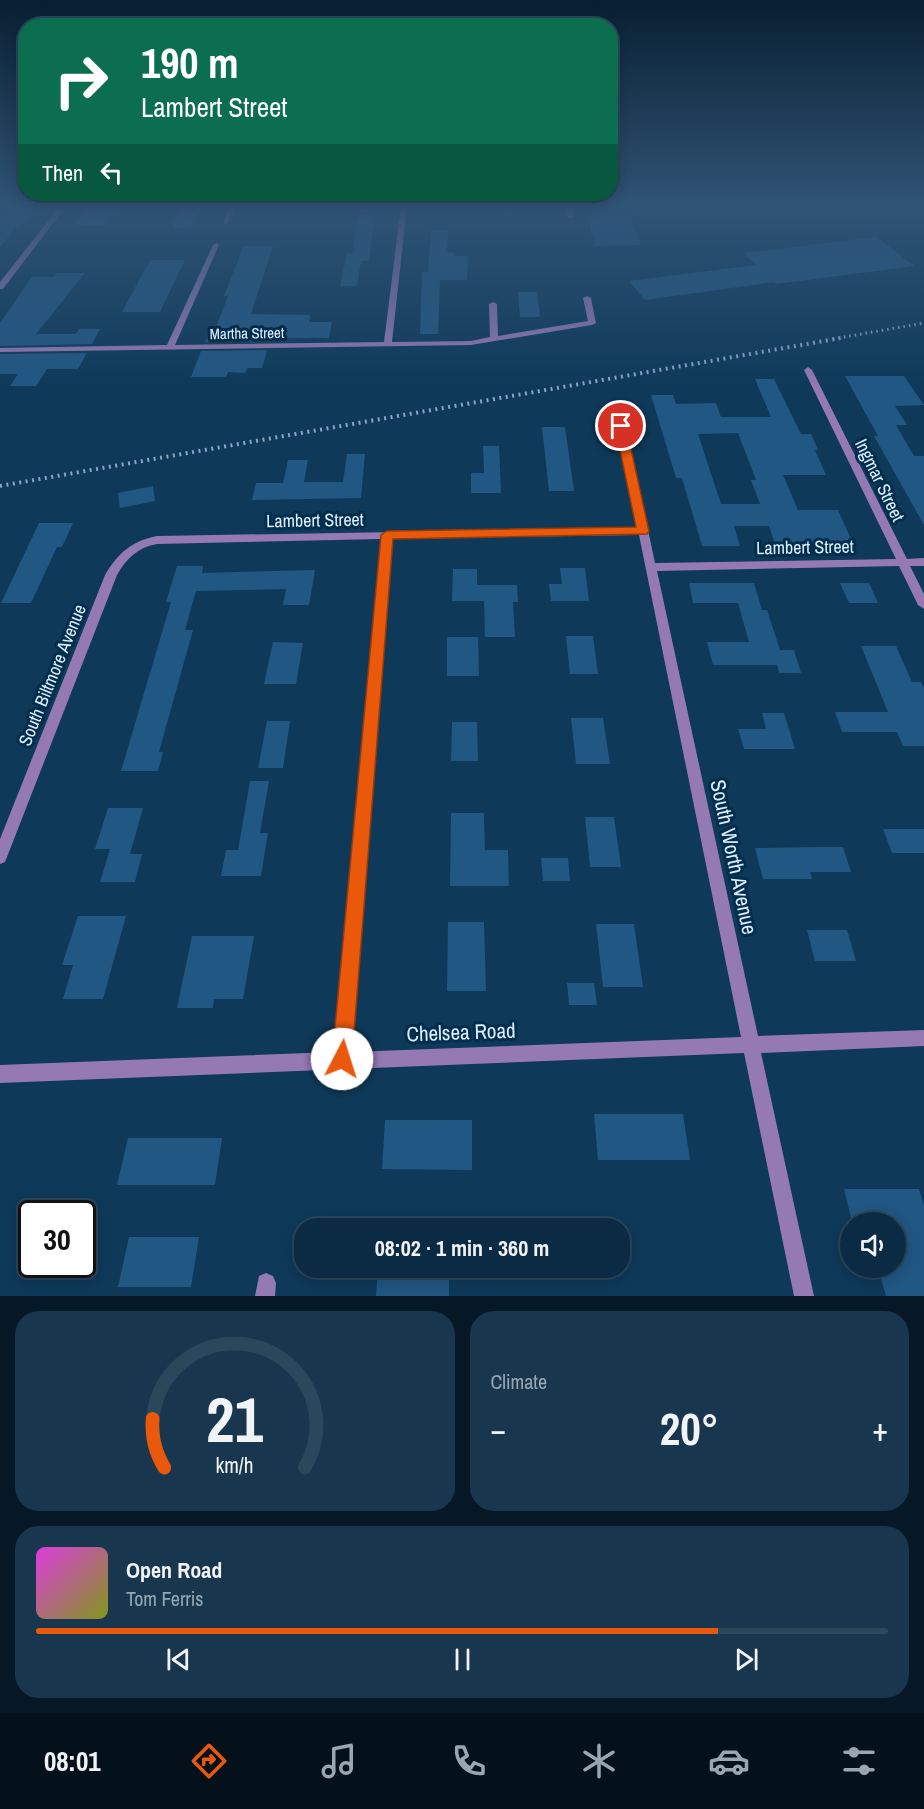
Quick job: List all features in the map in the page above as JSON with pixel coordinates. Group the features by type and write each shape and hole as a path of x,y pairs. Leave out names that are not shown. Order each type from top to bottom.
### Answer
{"street":[{"path":"0,287 16,266"},
{"path":"170,348 206,266"},
{"path":"388,344 397,266"},
{"path":"493,304 495,339 592,323 586,298"},
{"name":"Martha Street","path":"0,350 471,343 495,339"},
{"name":"Ingmar Street","path":"808,370 924,605"},
{"name":"South Worth Avenue","path":"621,426 804,1296"},
{"name":"Lambert Street","path":"134,548 157,540 643,531"},
{"path":"342,1059 387,535"},
{"name":"South Biltmore Avenue","path":"0,857 111,575 119,558 134,548"},
{"name":"Lambert Street","path":"650,567 924,562"},
{"name":"Chelsea Road","path":"0,1074 924,1038"}],"building":[{"path":"147,266 182,266 160,312 122,312"},
{"path":"236,266 266,266 251,314 310,315 309,322 332,322 329,338 271,338 270,341 205,342 211,327 216,327 228,296 224,296"},
{"path":"344,266 360,266 357,286 340,286"},
{"path":"428,266 468,266 467,280 440,280 438,334 420,334 422,272 428,272"},
{"path":"744,266 911,266 645,300 629,281"},
{"path":"57,273 85,273 36,334 76,334 79,329 100,329 92,344 0,346 0,323 32,277 54,277"},
{"path":"518,292 537,292 540,317 520,317"},
{"path":"267,350 262,368 247,368 245,373 228,372 226,377 191,377 201,351"},
{"path":"87,353 78,369 47,369 36,386 10,386 18,374 0,374 0,354"},
{"path":"845,376 904,376 924,405 895,406 907,425 896,425 914,456 924,456 924,525 874,436 878,436"},
{"path":"755,379 774,379 801,434 811,434 818,450 815,450 826,475 783,475 798,510 838,510 854,546 775,544 769,526 734,526 740,546 702,546 682,478 676,478 651,395 673,395 676,404 716,403 721,417 771,417","holes":["738,433 756,480 751,480 760,504 721,504 698,434"]},
{"path":"542,427 565,427 574,491 549,491"},
{"path":"483,446 499,446 501,493 471,493 471,473 484,473"},
{"path":"347,454 365,454 361,498 252,500 256,483 283,483 288,460 308,460 304,482 343,482"},
{"path":"153,486 155,501 120,508 118,493"},
{"path":"39,523 73,523 62,547 57,547 31,603 1,603"},
{"path":"177,566 203,566 202,573 315,570 309,605 283,605 286,589 196,591 185,630 193,630 159,752 163,752 158,771 121,771 171,602 166,602"},
{"path":"560,568 585,568 589,601 551,601 549,584 562,584"},
{"path":"453,569 477,569 477,585 517,585 518,602 513,602 515,637 485,637 484,601 452,601"},
{"path":"689,583 754,583 762,610 767,610 780,650 794,650 801,673 779,673 777,665 713,665 707,642 749,642 738,603 693,603"},
{"path":"840,583 869,583 878,603 849,603"},
{"path":"566,636 593,636 598,674 570,674"},
{"path":"447,637 478,637 479,676 447,676"},
{"path":"273,642 303,643 296,684 264,684"},
{"path":"861,646 896,646 912,682 921,682 924,688 924,746 903,746 897,732 842,732 835,712 888,712"},
{"path":"762,713 784,713 795,749 744,749 738,729 766,729"},
{"path":"571,718 603,718 610,764 576,764"},
{"path":"267,721 290,721 283,768 258,768"},
{"path":"452,722 477,722 478,761 451,761"},
{"path":"250,781 269,781 260,833 268,833 261,876 221,876 226,850 238,850"},
{"path":"108,808 143,808 130,854 142,854 135,882 100,882 110,849 95,849"},
{"path":"451,813 484,813 485,850 508,850 509,886 450,886"},
{"path":"585,817 614,817 621,867 590,867"},
{"path":"883,829 924,829 924,853 892,853"},
{"path":"843,847 851,872 810,872 812,879 763,879 755,848"},
{"path":"541,858 568,858 570,881 543,881"},
{"path":"78,916 126,916 103,999 63,999 73,965 62,965"},
{"path":"448,922 484,922 486,991 447,991"},
{"path":"596,924 634,924 643,987 603,987"},
{"path":"807,930 847,930 856,961 815,961"},
{"path":"192,936 254,936 243,999 214,999 213,1008 177,1008"},
{"path":"567,983 594,983 597,1005 569,1005"},
{"path":"594,1114 683,1114 690,1160 598,1160"},
{"path":"385,1120 472,1120 472,1170 382,1169"},
{"path":"128,1138 222,1138 215,1185 117,1185"},
{"path":"844,1189 919,1189 924,1205 924,1296 886,1296 881,1278 906,1278 906,1212 850,1212"},
{"path":"129,1237 199,1237 191,1287 118,1287"},
{"path":"377,1278 449,1278 449,1296 376,1296"}],"railway":[{"path":"833,339 924,323"},
{"path":"0,486 841,338"}],"route":[{"path":"342,1059 387,535 643,531 621,426"}]}
